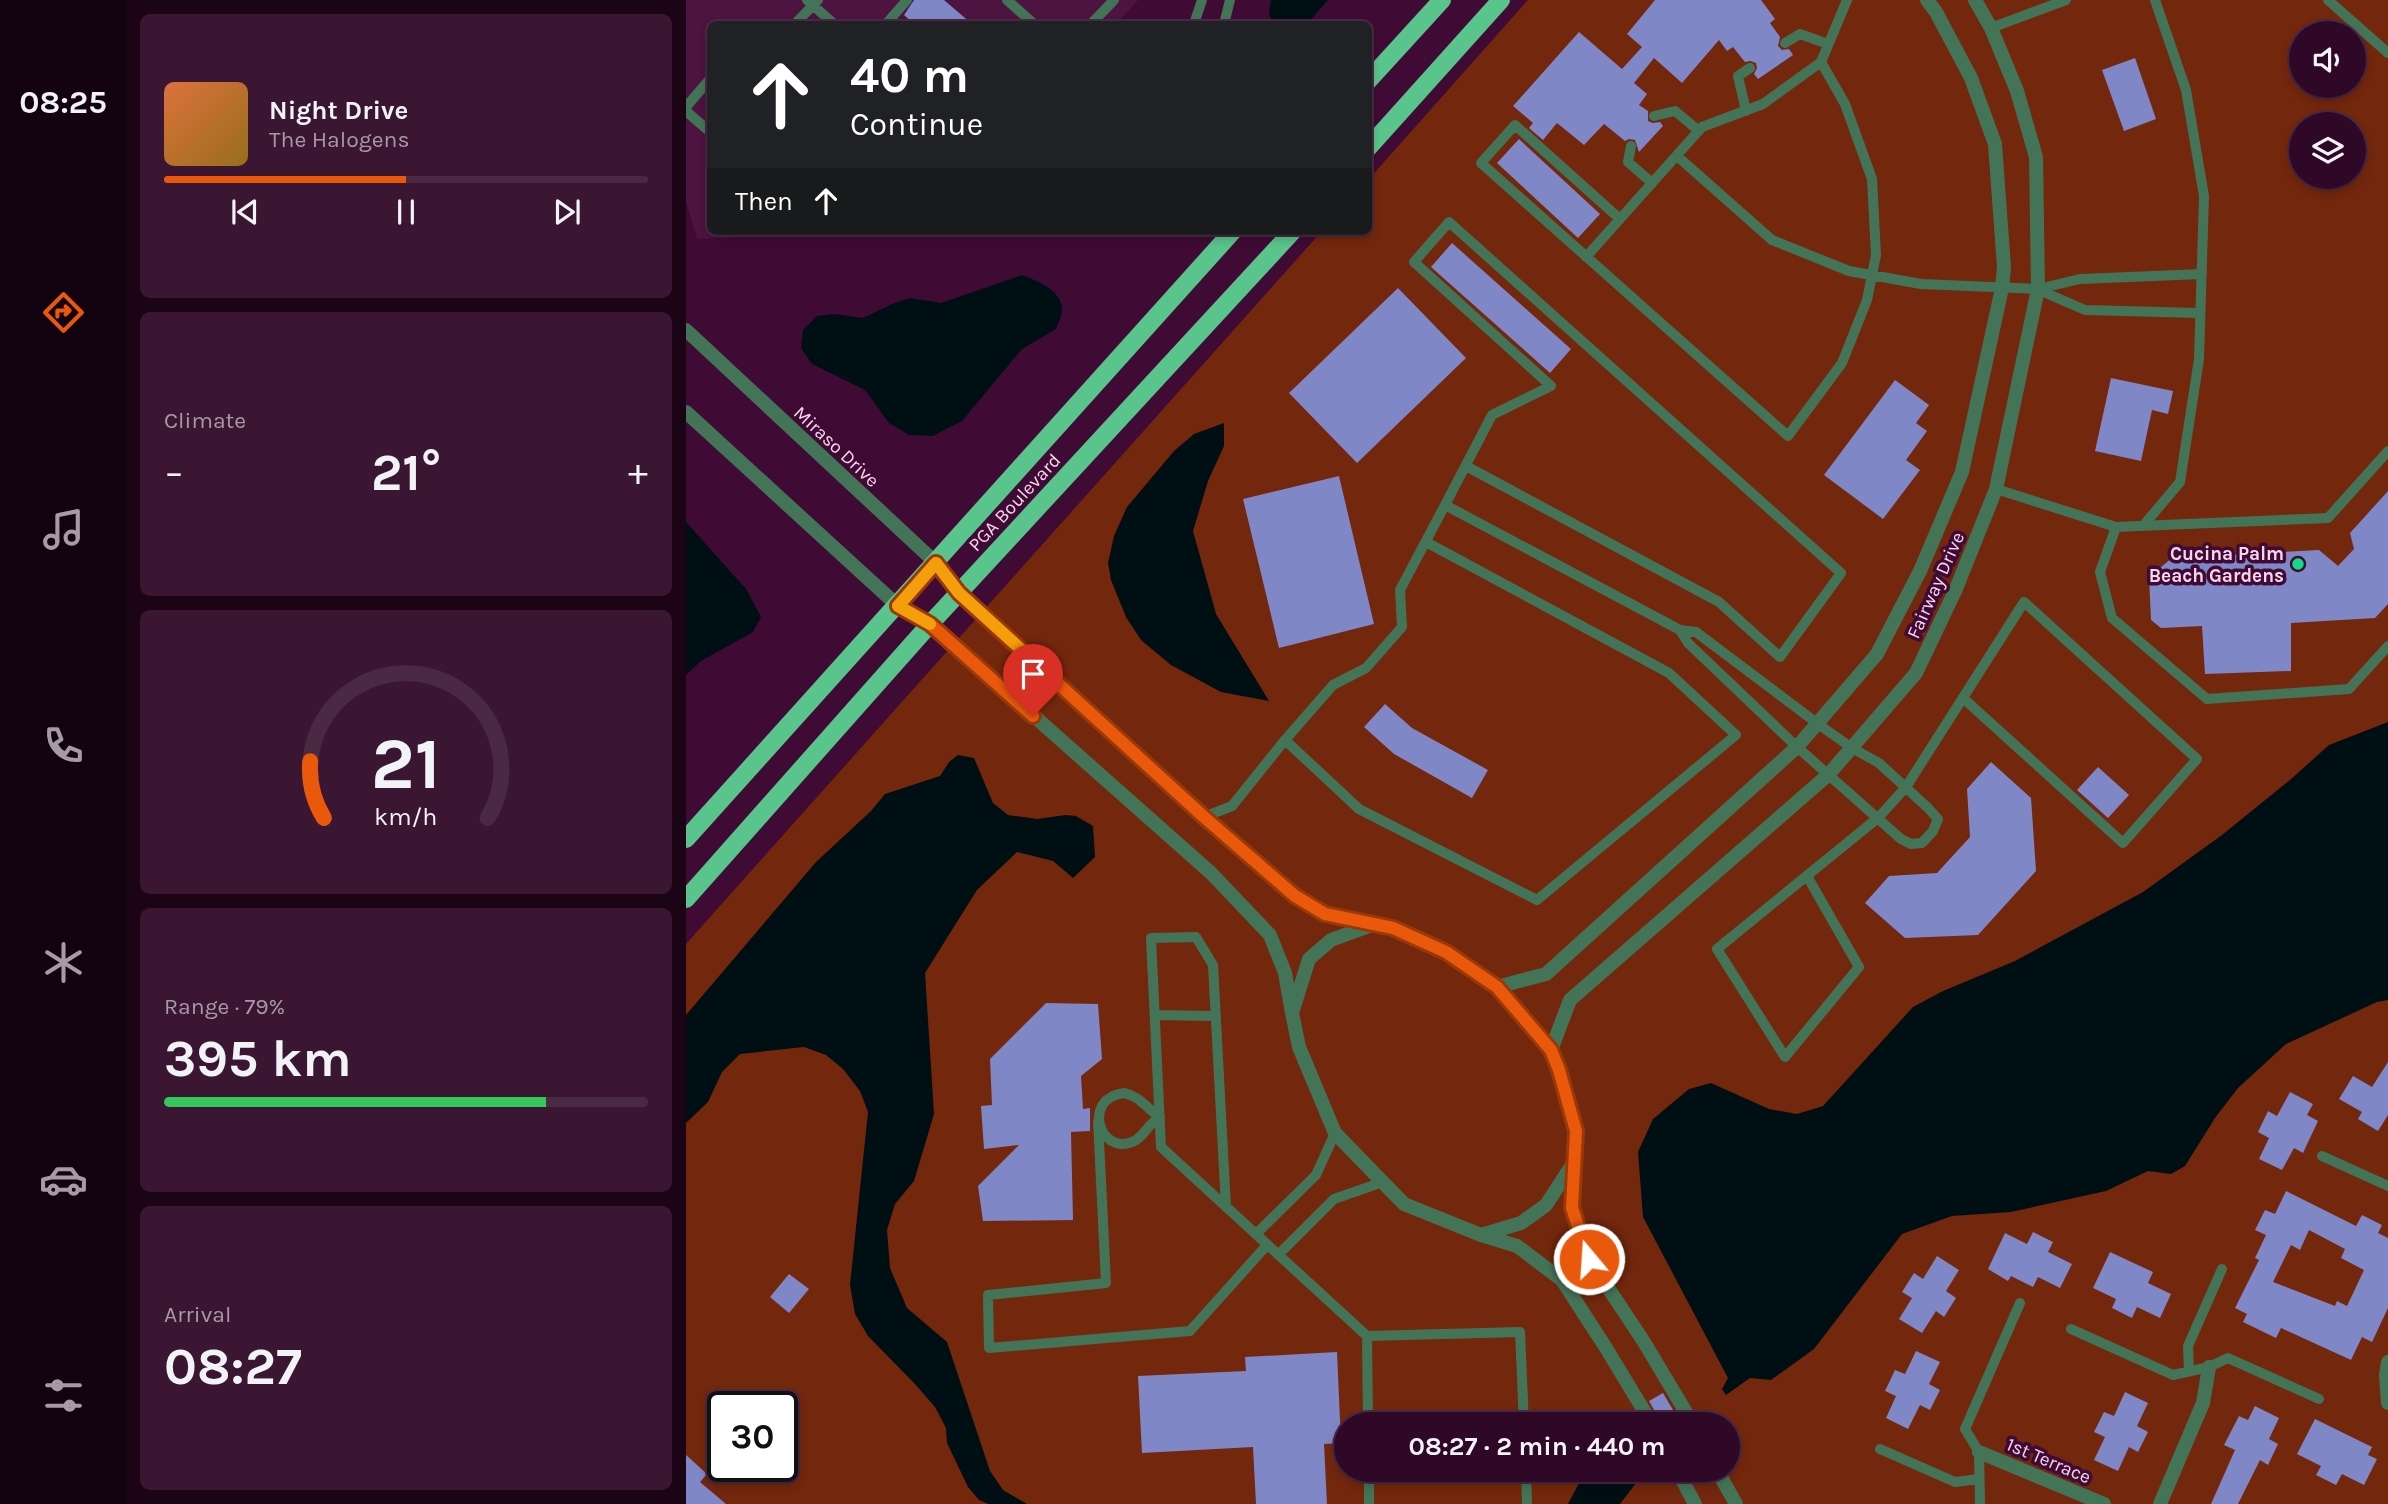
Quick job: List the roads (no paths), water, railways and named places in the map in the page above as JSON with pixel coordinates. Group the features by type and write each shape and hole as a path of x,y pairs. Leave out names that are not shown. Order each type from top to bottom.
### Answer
{"main road":[{"path":"1372,77 1442,0"},
{"path":"1372,144 1501,0"},
{"name":"PGA Boulevard","path":"686,839 1229,235"},
{"name":"PGA Boulevard","path":"686,899 930,624 1289,235"}],"street":[{"name":"Fairway Drive","path":"1497,987 1546,974 1797,747 1877,654 1920,571 1962,472 2002,288 2004,267 1996,144 1971,78 1927,0"},
{"name":"Fairway Drive","path":"1551,1050 1570,1000 1829,774 1852,748 1916,673 1956,589 1996,489 2038,289 2036,157 2017,91 1991,28 1975,0"},
{"name":"Miraso Drive","path":"686,330 936,563 959,593 1204,817 1295,896 1325,914 1393,928 1446,952 1497,987 1551,1050"},
{"path":"686,412 898,606 930,624 1211,873 1270,935 1285,973 1299,1047 1335,1133 1404,1204 1481,1236 1517,1246 1562,1280 1645,1412"},
{"path":"1292,1013 1309,959 1331,940 1372,925"},
{"path":"1551,1050 1576,1131 1572,1208 1589,1259 1686,1412"},
{"path":"1481,1236 1521,1223 1546,1205 1574,1162"},
{"path":"2388,1362 2388,1402"},
{"path":"2160,1504 2203,1403 2208,1367"},
{"name":"1st Terrace","path":"1979,1452 2104,1504"},
{"path":"1683,1482 1695,1504"},
{"path":"1724,1482 1736,1504"}],"lane":[{"path":"889,21 907,0"},
{"path":"1007,0 1031,21"},
{"path":"1094,21 1114,0"},
{"path":"1195,21 1202,0"},
{"path":"1225,21 1230,0"},
{"path":"1586,257 1702,127 1763,104 1821,62 1847,0"},
{"path":"1991,28 2066,0"},
{"path":"2143,526 2180,482 2199,359 2204,196 2186,90 2155,0"},
{"path":"2328,0 2388,53"},
{"path":"797,21 813,2 831,21"},
{"path":"1785,43 1800,34 1828,44"},
{"path":"1620,219 1515,125 1481,163 1788,436 1842,363 1867,300 1876,255 1872,179 1845,104 1821,62"},
{"path":"1745,111 1738,76 1750,68"},
{"path":"707,83 686,109 707,129"},
{"path":"1654,116 1675,111 1699,131"},
{"path":"1631,146 1628,162 1652,183"},
{"path":"1677,156 1772,240 1849,271 1921,284 2038,289 2080,279 2202,274"},
{"path":"1204,817 1232,806 1333,685 1366,668 1402,627 1400,590 1492,415 1551,386 1414,262 1449,222 1841,572 1780,657 1719,602 1466,466"},
{"path":"2038,289 2085,310 2200,313"},
{"path":"1996,489 2116,527 2328,519 2388,451"},
{"path":"1445,505 1680,631 1696,632 1852,748 1879,763 1938,819 1933,831 1922,843 1911,844 1902,839 1797,747 1688,643 1680,631"},
{"path":"2116,527 2100,572 2112,618 2207,699 2349,689 2388,646"},
{"path":"1285,740 1359,809 1537,900 1736,735 1669,673 1426,542"},
{"path":"1807,876 1859,967 1785,1056 1717,949 1879,817 1906,787 1963,698 2024,603 2197,759 2123,843 1963,698"},
{"path":"1226,1207 1213,965 1196,937 1151,938 1161,1147 1255,1234 1367,1336 1520,1332 1523,1412"},
{"path":"1155,1016 1216,1016"},
{"path":"1160,1117 1140,1099 1124,1093 1111,1096 1101,1107 1098,1121 1106,1283 988,1295 989,1348 1190,1331 1267,1245"},
{"path":"1098,1121 1109,1139 1126,1144 1139,1138 1149,1124 1160,1117"},
{"path":"1255,1234 1317,1175 1335,1133"},
{"path":"2322,1156 2388,1186"},
{"path":"1278,1255 1334,1199 1383,1182"},
{"path":"2189,1371 2188,1346 2222,1269"},
{"path":"1980,1504 1979,1452 1965,1429 2020,1303"},
{"path":"2071,1329 2173,1375 2208,1367 2228,1358 2319,1399"},
{"path":"1367,1336 1368,1412"},
{"path":"1880,1449 1955,1482 1979,1479"},
{"path":"1369,1482 1370,1504"},
{"path":"1526,1482 1527,1504"}],"place":[{"name":"Cucina Palm Beach Gardens","path":"2298,564"}]}
